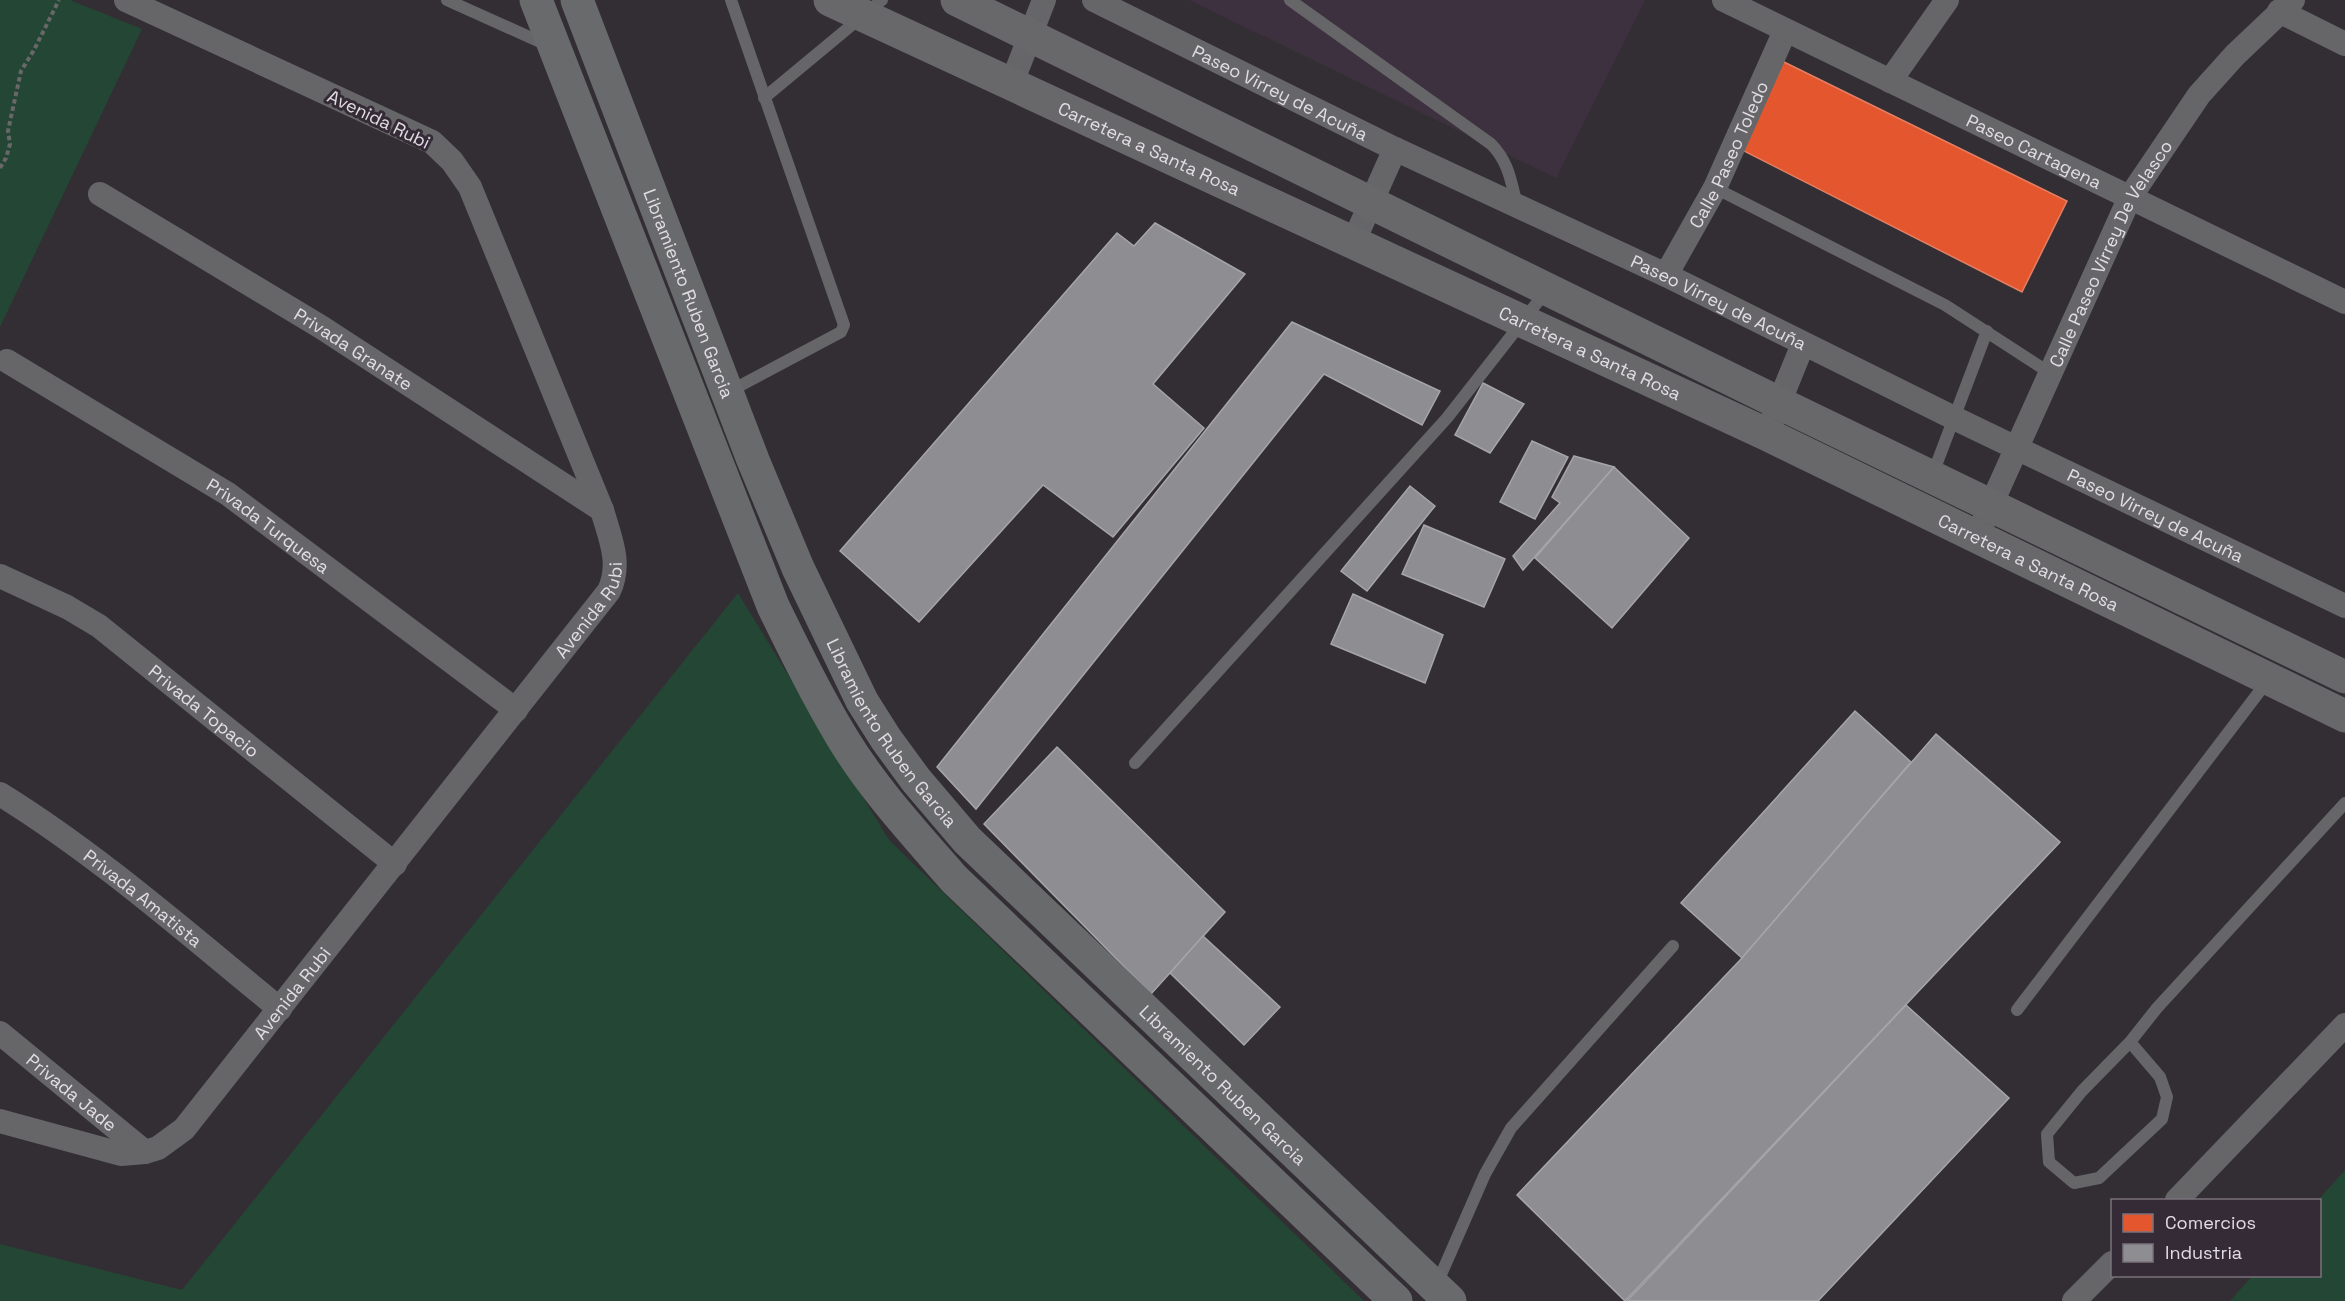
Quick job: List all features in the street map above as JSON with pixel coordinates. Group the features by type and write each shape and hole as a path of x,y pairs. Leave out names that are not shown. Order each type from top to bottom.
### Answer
{"main road":[{"name":"Carretera a Santa Rosa","path":"830,0 874,8 1011,85 1766,434 1924,493 1990,505 2345,677"},
{"name":"Carretera a Santa Rosa","path":"957,0 1779,403 1924,493 1976,538 2345,716"}],"street":[{"name":"Avenida Rubi","path":"0,1121 121,1154 145,1152 165,1144 183,1129 516,710 609,591 614,580 616,556 602,510 470,187 452,160 432,142 126,0"},
{"name":"Libramiento Ruben Garcia","path":"536,0 773,606 810,682 844,741 894,811 954,879 1396,1301"},
{"name":"Libramiento Ruben Garcia","path":"577,0 727,392 798,568 842,664 880,729 916,780 967,840 1443,1294"},
{"path":"1011,85 1044,0"},
{"name":"Paseo Virrey de Acuña","path":"1094,0 1395,149 1666,274 1954,418 2345,606"},
{"name":"Paseo Cartagena","path":"1724,0 2345,302"},
{"path":"1890,81 1947,0"},
{"path":"2286,6 2345,44"},
{"name":"Calle Paseo Virrey De Velasco","path":"1976,538 2130,197 2199,95 2286,6"},
{"name":"Calle Paseo Toledo","path":"1666,274 1715,188 1785,30"},
{"path":"1353,243 1395,149"},
{"name":"Privada Granate","path":"100,194 321,327 602,510"},
{"path":"1766,434 1803,344"},
{"name":"Privada Turquesa","path":"7,361 228,494 516,710"},
{"name":"Privada Topacio","path":"0,576 67,607 99,626 395,864"},
{"name":"Privada Amatista","path":"0,794 86,851 280,1009"},
{"path":"2178,1199 2345,1025"},
{"name":"Privada Jade","path":"0,1033 145,1152"},
{"path":"2074,1301 2111,1264"}],"lane":[{"path":"447,0 554,49"},
{"path":"727,392 841,332 844,327 731,0"},
{"path":"1290,0 1491,144 1502,155 1508,166 1517,205"},
{"path":"764,98 874,8"},
{"path":"1715,188 1945,305 2050,373"},
{"path":"1135,763 1447,418 1548,289"},
{"path":"1924,493 1988,331"},
{"path":"2017,1010 2270,678"},
{"path":"2130,1042 2160,1077 2167,1097 2162,1119 2099,1178 2074,1183 2049,1162 2047,1134 2082,1090 2130,1042 2157,1008 2345,803"},
{"path":"1443,1294 1485,1174 1511,1128 1673,946"}],"path":[{"path":"0,168 10,144 8,131 21,71 59,0"}],"shaded area":[{"path":"1189,0 1645,0 1556,178"}],"green space":[{"path":"0,0 70,0 142,29 0,327"},
{"path":"738,593 889,840 1364,1301 0,1301 0,1244 182,1290"},
{"path":"2345,1170 2345,1301 2230,1301 2251,1277 2321,1277 2321,1199 2319,1199"}],"building: Comercios":[{"path":"1782,61 2067,201 2022,292 1740,149"}],"building: Industria":[{"path":"1155,223 1245,274 1153,384 1204,428 1113,537 1043,485 919,622 840,551 1117,233 1134,246"},
{"path":"1292,322 1440,391 1422,425 1324,374 976,809 937,767"},
{"path":"1483,383 1524,404 1490,453 1455,435"},
{"path":"1532,441 1568,457 1535,519 1500,502"},
{"path":"1574,456 1614,467 1523,570 1513,556 1560,503 1552,497"},
{"path":"1614,467 1689,538 1612,628 1535,558"},
{"path":"1410,486 1435,506 1367,591 1341,571"},
{"path":"1424,525 1505,559 1484,607 1402,574"},
{"path":"1353,594 1443,635 1425,683 1331,644"},
{"path":"1855,711 1911,762 1742,958 1681,903"},
{"path":"1936,734 2060,842 1625,1301 1517,1195 1742,958"},
{"path":"1057,747 1225,912 1151,994 984,824"},
{"path":"1203,936 1280,1007 1244,1045 1170,973"},
{"path":"1906,1005 2009,1098 1818,1301 1627,1301"}]}
